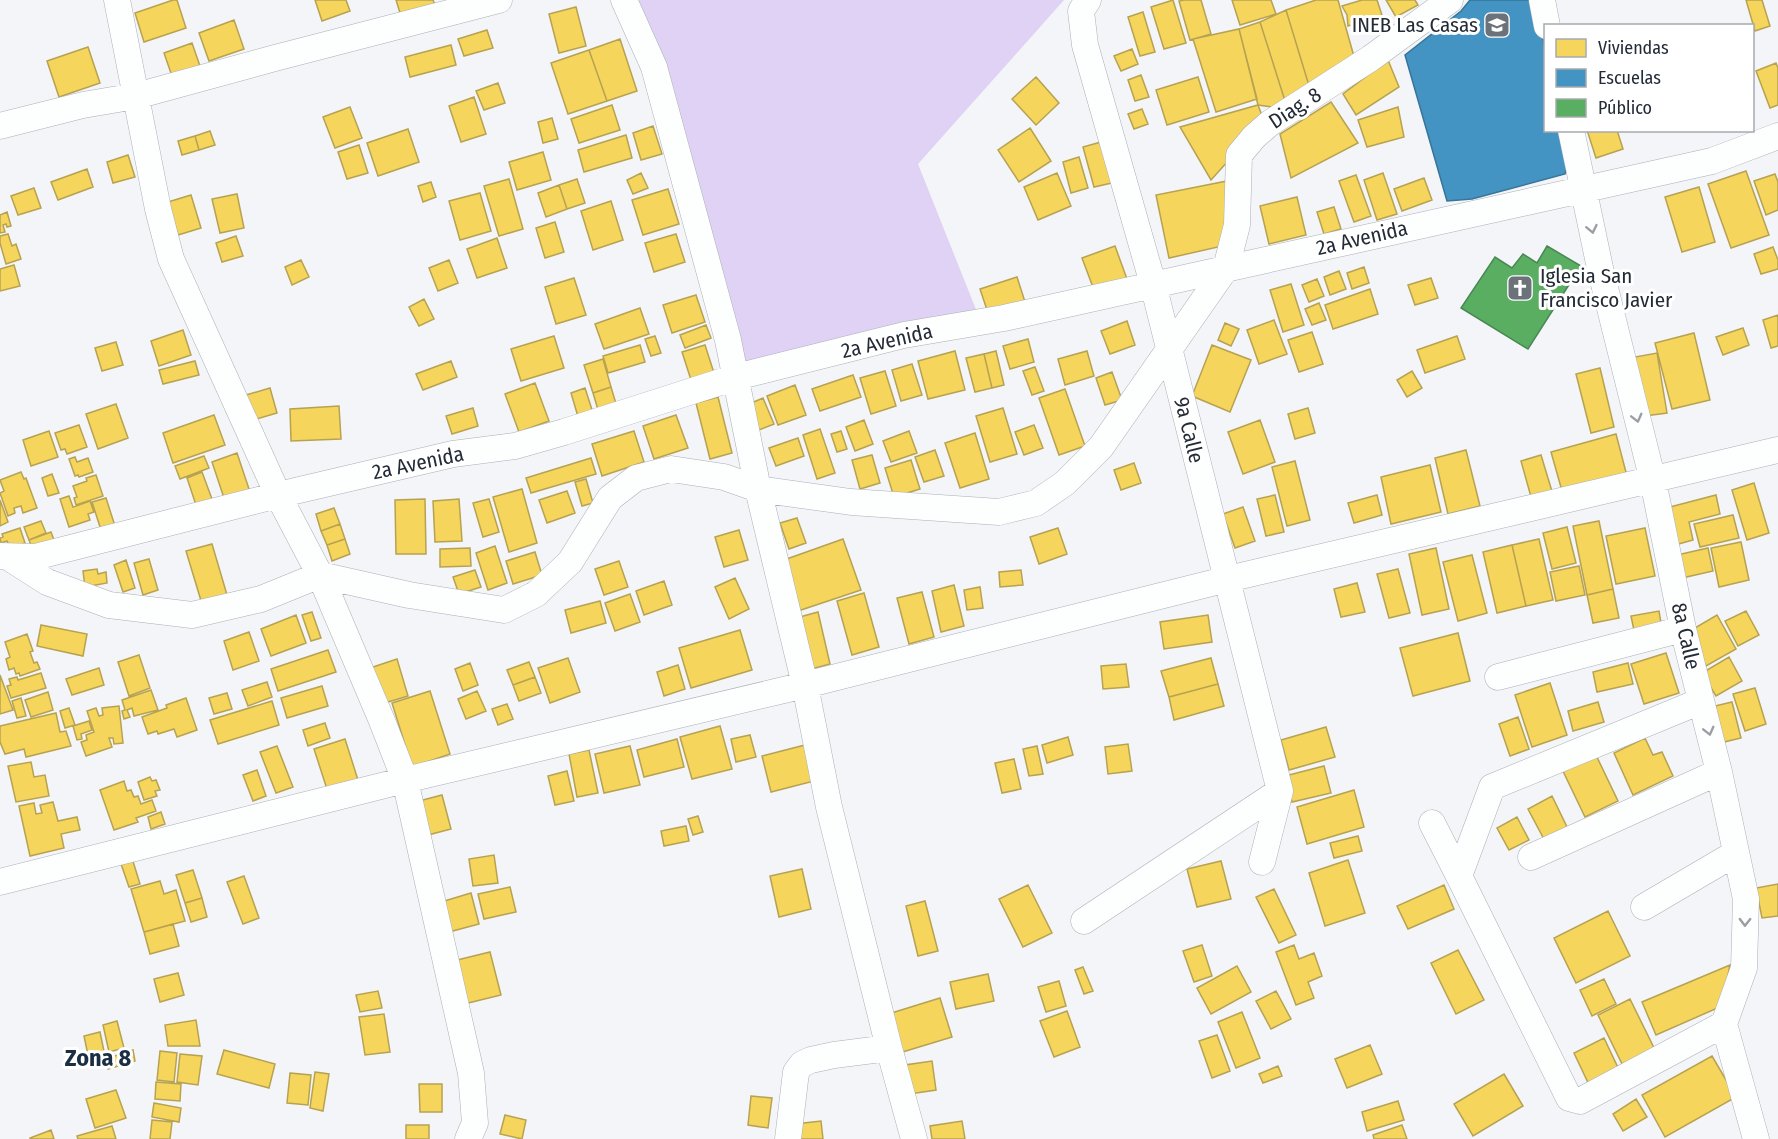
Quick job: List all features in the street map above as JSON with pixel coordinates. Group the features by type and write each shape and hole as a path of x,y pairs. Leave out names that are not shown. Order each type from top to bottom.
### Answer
{"street":[{"path":"117,0 158,209 171,259 278,495 320,575 405,780 471,1072 475,1123 468,1139"},
{"path":"0,126 83,105 136,96 499,0"},
{"path":"624,0 654,67 706,254 805,685 829,807 914,1139"},
{"name":"9a Calle","path":"1088,0 1081,11 1085,45 1153,284 1280,791 1262,862"},
{"name":"Diag. 8","path":"1226,268 1237,225 1239,154 1270,123 1371,58 1449,0"},
{"path":"1542,0 1547,24"},
{"name":"8a Calle","path":"1571,132 1600,268 1653,481 1683,629 1719,772 1746,899 1744,968 1724,1024"},
{"name":"2a Avenida","path":"4,557 35,557 278,495 453,454 515,446 736,377 904,335 1004,318 1712,161 1778,136"},
{"path":"4,557 47,582 109,605 192,615 261,599 320,575 409,595 504,610 536,594 570,562 610,498 636,478 672,469 724,477 759,489 852,502 999,512 1036,503 1065,483 1101,447 1226,268"},
{"path":"0,882 405,780 805,685 1228,579 1778,450"},
{"path":"1498,677 1683,629"},
{"path":"1460,876 1492,787 1701,700"},
{"path":"1531,857 1719,772"},
{"path":"1084,921 1280,791"},
{"path":"1432,823 1569,1098 1580,1101 1724,1024 1756,1139"},
{"path":"1644,907 1736,853"},
{"path":"788,1139 796,1072 802,1064 834,1055 889,1048"}],"shaded area":[{"path":"633,0 1064,0 918,164 979,317 747,370"}],"building: Viviendas":[{"path":"177,0 186,28 144,42 135,13"},
{"path":"315,0 346,0 350,11 322,21"},
{"path":"396,0 433,0 435,5 401,16"},
{"path":"1173,0 1186,43 1164,49 1151,7"},
{"path":"1201,0 1211,34 1190,40 1179,1"},
{"path":"1232,0 1271,0 1276,14 1240,25"},
{"path":"1316,0 1338,0 1355,60 1310,89 1286,10"},
{"path":"1362,0 1377,0 1382,15 1348,26 1347,15 1342,6"},
{"path":"1386,0 1415,0 1418,5 1396,17"},
{"path":"1746,0 1762,0 1770,26 1755,31"},
{"path":"576,7 586,46 559,53 549,14"},
{"path":"1286,10 1310,89 1286,104 1260,22"},
{"path":"1143,12 1155,52 1140,56 1128,17"},
{"path":"234,20 244,49 209,61 199,33"},
{"path":"1260,22 1286,104 1279,108 1258,105 1239,29"},
{"path":"1239,29 1257,99 1216,112 1193,39"},
{"path":"487,30 493,48 464,56 458,39"},
{"path":"620,39 637,91 607,101 589,50"},
{"path":"192,43 201,69 173,79 164,53"},
{"path":"451,45 456,65 410,77 405,57"},
{"path":"88,47 100,83 59,97 47,61"},
{"path":"1132,49 1138,64 1121,71 1114,56"},
{"path":"589,50 607,101 568,114 551,63"},
{"path":"1388,60 1399,87 1356,115 1343,94"},
{"path":"1776,63 1778,105 1770,108 1756,71"},
{"path":"1141,75 1149,97 1135,101 1128,80"},
{"path":"1036,77 1059,103 1036,125 1012,99"},
{"path":"1198,77 1209,112 1167,125 1156,90"},
{"path":"498,83 505,103 484,110 476,91"},
{"path":"474,97 486,134 461,142 449,106"},
{"path":"1331,102 1358,143 1291,178 1280,134"},
{"path":"612,105 620,130 579,143 571,119"},
{"path":"1258,105 1264,121 1211,180 1180,127"},
{"path":"350,107 362,138 335,148 323,117"},
{"path":"1398,107 1404,137 1367,147 1358,120"},
{"path":"1142,109 1148,124 1134,129 1128,114"},
{"path":"552,118 558,139 543,143 538,122"},
{"path":"653,126 662,154 641,160 633,133"},
{"path":"1030,128 1051,161 1019,182 998,150"},
{"path":"408,129 419,162 378,176 367,143"},
{"path":"210,131 215,145 199,150 195,136"},
{"path":"1588,132 1618,132 1623,149 1596,158"},
{"path":"626,135 632,158 584,172 578,150"},
{"path":"195,136 199,150 182,155 178,141"},
{"path":"1101,142 1112,183 1094,187 1083,147"},
{"path":"359,145 368,173 347,179 338,152"},
{"path":"543,152 551,180 517,190 509,162"},
{"path":"128,155 135,177 113,183 107,162"},
{"path":"1079,157 1088,188 1071,193 1063,162"},
{"path":"87,169 93,187 58,200 51,182"},
{"path":"1746,171 1769,235 1731,248 1708,184"},
{"path":"641,173 648,188 633,194 627,180"},
{"path":"1057,173 1071,206 1038,220 1024,187"},
{"path":"1383,173 1397,214 1377,220 1364,180"},
{"path":"1775,174 1778,182 1778,210 1766,215 1754,181"},
{"path":"1356,175 1371,216 1354,222 1339,181"},
{"path":"1424,178 1432,200 1402,211 1394,189"},
{"path":"509,179 523,229 499,236 484,186"},
{"path":"577,179 585,203 567,209 559,185"},
{"path":"1227,181 1227,245 1169,258 1156,195"},
{"path":"431,182 436,197 423,202 418,186"},
{"path":"559,185 567,209 546,217 538,193"},
{"path":"1699,187 1715,242 1682,252 1665,197"},
{"path":"34,188 41,208 18,215 11,196"},
{"path":"668,189 679,224 643,235 632,200"},
{"path":"480,193 491,231 460,240 449,201"},
{"path":"237,194 244,228 220,233 212,199"},
{"path":"191,195 201,228 178,235 168,202"},
{"path":"1297,197 1306,235 1269,244 1260,206"},
{"path":"611,201 623,240 593,250 581,211"},
{"path":"1334,207 1341,229 1324,234 1317,212"},
{"path":"7,212 11,226 3,225 5,232 0,233 0,215"},
{"path":"555,222 564,252 545,258 536,228"},
{"path":"8,234 12,246 16,244 21,259 6,264 0,236"},
{"path":"676,234 685,262 654,272 645,243"},
{"path":"236,236 243,256 222,262 216,243"},
{"path":"497,238 507,268 477,278 467,249"},
{"path":"1115,246 1127,279 1094,290 1082,258"},
{"path":"1773,247 1778,260 1778,269 1761,274 1754,254"},
{"path":"301,260 309,277 292,285 285,267"},
{"path":"449,260 458,283 438,291 429,268"},
{"path":"14,265 20,286 0,291 0,269"},
{"path":"1364,267 1369,283 1352,289 1347,273"},
{"path":"1339,271 1346,289 1330,295 1324,277"},
{"path":"1017,277 1026,305 989,316 980,289"},
{"path":"574,278 586,315 556,324 545,287"},
{"path":"1431,278 1438,298 1415,305 1408,285"},
{"path":"1317,279 1324,296 1309,302 1302,285"},
{"path":"1291,284 1304,325 1283,332 1270,290"},
{"path":"1370,289 1378,314 1333,329 1325,305"},
{"path":"696,295 705,322 672,333 663,305"},
{"path":"424,299 434,319 419,326 409,307"},
{"path":"1319,303 1326,320 1312,325 1305,309"},
{"path":"640,308 649,334 604,349 595,324"},
{"path":"1778,315 1778,346 1771,348 1763,320"},
{"path":"1274,320 1287,354 1259,364 1247,330"},
{"path":"1127,321 1135,345 1110,354 1101,331"},
{"path":"1225,323 1239,329 1231,346 1218,340"},
{"path":"706,325 711,338 685,348 680,335"},
{"path":"1743,328 1749,345 1723,355 1716,337"},
{"path":"183,330 191,355 159,366 151,341"},
{"path":"1312,332 1323,364 1299,372 1288,340"},
{"path":"1694,333 1710,400 1672,409 1655,343"},
{"path":"554,336 564,368 521,381 511,349"},
{"path":"655,336 661,353 651,356 645,339"},
{"path":"1457,336 1465,359 1425,373 1417,350"},
{"path":"1028,339 1034,362 1010,369 1003,346"},
{"path":"116,342 123,365 102,371 95,348"},
{"path":"640,345 645,362 608,373 603,356"},
{"path":"705,345 715,376 692,383 682,352"},
{"path":"1212,345 1251,360 1230,412 1192,396"},
{"path":"955,351 965,390 928,399 918,361"},
{"path":"996,351 1004,385 992,388 984,354"},
{"path":"1087,351 1094,376 1065,385 1058,359"},
{"path":"1657,353 1667,413 1645,416 1635,357"},
{"path":"984,354 992,388 975,392 966,358"},
{"path":"603,359 611,387 593,393 584,365"},
{"path":"195,361 199,375 163,384 159,370"},
{"path":"451,361 457,377 423,390 416,374"},
{"path":"912,364 922,395 901,401 892,370"},
{"path":"1035,367 1044,391 1032,395 1023,371"},
{"path":"1600,368 1614,427 1591,433 1576,374"},
{"path":"885,371 896,406 871,414 860,378"},
{"path":"1412,371 1422,388 1407,397 1397,380"},
{"path":"1112,372 1122,400 1105,405 1096,378"},
{"path":"853,375 861,397 820,411 812,389"},
{"path":"535,383 549,421 519,432 505,394"},
{"path":"795,385 806,415 778,425 767,396"},
{"path":"611,387 617,407 599,413 593,393"},
{"path":"270,388 277,413 253,420 246,395"},
{"path":"585,388 594,416 579,420 571,393"},
{"path":"1065,389 1085,446 1059,455 1039,398"},
{"path":"718,397 732,453 710,459 696,403"},
{"path":"763,398 774,424 759,430 749,404"},
{"path":"116,404 128,438 98,449 86,414"},
{"path":"339,406 341,439 291,441 290,409"},
{"path":"473,408 478,426 452,434 446,416"},
{"path":"1003,408 1017,454 990,462 976,416"},
{"path":"1308,408 1315,433 1295,439 1288,414"},
{"path":"214,415 225,445 173,463 163,433"},
{"path":"676,415 688,448 654,459 643,426"},
{"path":"864,420 873,444 855,451 846,427"},
{"path":"1260,420 1275,462 1243,474 1228,432"},
{"path":"79,425 87,447 67,454 65,449 61,450 55,433"},
{"path":"1034,425 1043,448 1024,455 1015,432"},
{"path":"820,429 835,473 817,479 803,435"},
{"path":"49,431 58,457 31,466 23,440"},
{"path":"634,431 644,462 602,476 592,444"},
{"path":"841,431 847,449 837,452 831,434"},
{"path":"909,431 917,453 891,462 883,441"},
{"path":"975,433 989,479 960,488 945,443"},
{"path":"1616,434 1628,480 1564,498 1551,452"},
{"path":"798,438 804,456 776,466 769,448"},
{"path":"935,450 944,476 924,482 915,457"},
{"path":"1466,450 1480,506 1448,514 1435,458"},
{"path":"237,453 250,492 225,501 212,462"},
{"path":"872,455 880,483 860,489 852,460"},
{"path":"1541,455 1554,498 1533,504 1521,461"},
{"path":"204,456 209,468 180,479 175,466"},
{"path":"75,457 77,462 88,458 93,472 79,477 75,476 69,459"},
{"path":"591,458 596,474 531,493 526,478"},
{"path":"911,460 920,489 894,497 885,468"},
{"path":"1295,461 1310,520 1287,526 1272,467"},
{"path":"1134,463 1141,483 1121,490 1114,470"},
{"path":"1430,465 1441,512 1391,524 1381,477"},
{"path":"21,472 24,479 26,478 37,508 23,513 21,506 14,508 15,513 8,516 0,493 4,491 0,480"},
{"path":"202,472 212,499 196,505 187,478"},
{"path":"52,474 59,493 48,496 42,478"},
{"path":"96,475 103,496 76,505 74,498 77,497 73,486"},
{"path":"586,479 593,503 582,506 575,482"},
{"path":"1754,483 1769,533 1747,540 1732,490"},
{"path":"522,489 537,543 509,552 493,497"},
{"path":"567,491 575,513 547,523 539,500"},
{"path":"1275,495 1284,532 1266,536 1257,499"},
{"path":"1377,495 1382,515 1354,523 1348,503"},
{"path":"1716,495 1720,514 1689,522 1693,540 1675,545 1666,508"},
{"path":"69,496 73,507 90,501 94,512 88,514 90,520 69,527 60,499"},
{"path":"106,498 115,526 101,530 92,502"},
{"path":"425,499 426,554 396,554 395,500"},
{"path":"459,499 462,541 435,542 433,501"},
{"path":"489,499 499,532 483,537 473,503"},
{"path":"0,500 8,522 0,526"},
{"path":"1243,507 1255,541 1235,548 1223,514"},
{"path":"334,508 340,524 321,531 316,514"},
{"path":"1733,515 1739,538 1700,547 1694,524"},
{"path":"797,518 806,543 789,549 780,523"},
{"path":"41,521 46,533 29,540 24,527"},
{"path":"1599,521 1613,589 1587,595 1573,526"},
{"path":"340,524 345,539 327,545 321,531"},
{"path":"1567,527 1576,563 1552,569 1543,533"},
{"path":"20,528 25,543 10,547 7,541 1,543 2,534"},
{"path":"1058,528 1067,554 1039,564 1030,537"},
{"path":"1645,528 1655,576 1616,584 1606,536"},
{"path":"739,530 748,560 724,567 715,537"},
{"path":"51,532 57,548 35,556 29,540"},
{"path":"345,539 350,554 332,561 327,545"},
{"path":"843,539 861,590 798,611 781,561"},
{"path":"1539,539 1553,600 1526,606 1512,545"},
{"path":"1741,542 1749,580 1719,587 1711,548"},
{"path":"212,544 230,605 202,604 186,551"},
{"path":"1512,545 1526,606 1497,613 1483,552"},
{"path":"495,546 507,583 488,590 476,553"},
{"path":"470,548 471,566 440,567 440,549"},
{"path":"1436,548 1449,609 1422,615 1409,554"},
{"path":"1708,548 1713,571 1682,578 1677,555"},
{"path":"535,552 542,575 513,584 506,561"},
{"path":"1472,555 1487,613 1458,621 1443,562"},
{"path":"149,559 158,590 143,595 134,563"},
{"path":"126,560 135,588 123,592 114,565"},
{"path":"619,561 628,587 604,595 595,569"},
{"path":"1579,566 1585,595 1556,601 1550,572"},
{"path":"97,569 98,574 106,572 107,583 85,587 83,571"},
{"path":"1398,569 1410,613 1389,618 1377,574"},
{"path":"475,570 481,587 459,594 453,577"},
{"path":"1021,570 1023,585 1000,587 999,572"},
{"path":"735,578 749,609 729,619 715,587"},
{"path":"664,581 672,605 644,615 636,591"},
{"path":"1357,583 1365,612 1341,617 1334,589"},
{"path":"954,585 964,626 941,632 932,591"},
{"path":"980,587 983,608 967,610 964,590"},
{"path":"1613,589 1619,618 1593,623 1587,595"},
{"path":"922,592 934,637 909,644 897,598"},
{"path":"864,593 879,647 852,655 837,601"},
{"path":"630,594 640,622 615,631 605,603"},
{"path":"600,601 606,623 571,633 565,610"},
{"path":"1659,611 1662,629 1635,635 1631,616"},
{"path":"1746,611 1759,635 1738,646 1725,621"},
{"path":"312,612 321,638 311,641 302,615"},
{"path":"818,612 830,664 808,670 796,618"},
{"path":"296,615 306,643 271,656 261,629"},
{"path":"1208,615 1212,642 1164,649 1160,622"},
{"path":"1717,615 1736,649 1706,666 1688,632"},
{"path":"41,625 87,634 83,656 37,646"},
{"path":"740,630 752,670 691,688 679,648"},
{"path":"249,632 259,661 233,670 224,641"},
{"path":"1458,633 1470,681 1413,696 1400,648"},
{"path":"27,634 33,651 30,652 34,663 37,662 40,669 20,676 19,673 16,674 14,668 9,670 6,659 10,657 5,642"},
{"path":"328,650 336,672 278,691 271,669"},
{"path":"1666,653 1679,693 1644,704 1631,664"},
{"path":"139,655 150,688 129,696 118,662"},
{"path":"1729,657 1742,681 1716,696 1702,673"},
{"path":"568,658 580,692 550,703 538,668"},
{"path":"1211,658 1218,684 1169,697 1161,671"},
{"path":"397,659 408,696 378,705 367,669"},
{"path":"529,662 535,677 513,685 507,670"},
{"path":"470,663 478,685 463,691 455,669"},
{"path":"1628,663 1633,684 1597,692 1593,672"},
{"path":"1126,664 1129,687 1103,689 1101,666"},
{"path":"678,665 685,689 664,696 657,672"},
{"path":"99,668 104,685 72,695 66,679"},
{"path":"41,673 46,688 11,698 7,686 11,685 9,679 17,677 18,680"},
{"path":"0,675 13,710 0,714"},
{"path":"535,677 541,693 519,701 513,685"},
{"path":"267,682 272,697 248,706 242,690"},
{"path":"1550,683 1567,735 1532,747 1515,695"},
{"path":"1218,684 1224,706 1174,720 1169,697"},
{"path":"322,686 328,706 287,718 281,698"},
{"path":"1755,688 1766,724 1745,731 1733,694"},
{"path":"151,690 158,710 134,716 132,708 127,710 130,717 124,719 122,711 125,710 122,700"},
{"path":"430,691 450,754 412,767 392,703"},
{"path":"477,691 486,711 466,719 458,699"},
{"path":"48,692 53,710 31,717 25,700"},
{"path":"227,693 232,709 214,714 209,698"},
{"path":"21,698 26,716 17,718 12,701"},
{"path":"186,698 197,730 177,737 174,729 158,734 157,731 148,734 142,717"},
{"path":"272,701 279,725 218,744 210,720"},
{"path":"1598,702 1604,722 1573,731 1568,711"},
{"path":"1732,702 1741,738 1724,742 1715,706"},
{"path":"507,704 513,719 498,725 492,709"},
{"path":"119,706 123,743 114,744 113,738 109,738 112,747 86,756 81,742 87,740 86,735 94,732 87,711 96,708 99,716 103,715 102,708"},
{"path":"69,708 75,725 65,728 60,711"},
{"path":"56,713 60,732 66,731 71,746 26,757 24,749 5,754 0,742 0,726"},
{"path":"1518,717 1529,749 1510,756 1499,724"},
{"path":"89,721 92,730 81,734 82,739 77,740 73,726"},
{"path":"325,723 330,738 308,746 303,730"},
{"path":"720,726 732,769 692,779 680,737"},
{"path":"1326,727 1335,757 1289,770 1281,740"},
{"path":"750,735 756,757 736,762 731,739"},
{"path":"1068,737 1073,755 1047,763 1042,745"},
{"path":"1645,738 1653,755 1662,752 1673,776 1633,795 1614,753"},
{"path":"345,739 358,780 327,789 314,749"},
{"path":"677,739 684,767 644,777 637,750"},
{"path":"1128,744 1132,771 1108,774 1105,747"},
{"path":"805,745 814,781 771,792 762,756"},
{"path":"277,746 293,787 276,793 260,752"},
{"path":"630,746 640,785 604,793 595,754"},
{"path":"1037,746 1043,774 1029,776 1023,749"},
{"path":"589,750 598,793 577,797 569,754"},
{"path":"1595,753 1618,801 1585,817 1562,769"},
{"path":"1014,759 1021,789 1002,793 995,763"},
{"path":"31,762 34,777 45,775 49,796 16,802 8,766"},
{"path":"1324,766 1331,793 1292,802 1285,776"},
{"path":"257,770 266,796 253,801 243,775"},
{"path":"567,771 574,801 555,805 548,776"},
{"path":"150,777 152,781 156,780 160,790 155,791 157,796 144,800 138,782"},
{"path":"124,781 127,791 131,790 134,797 138,796 141,804 152,800 156,811 136,818 138,822 114,830 100,790"},
{"path":"1354,790 1364,827 1307,844 1297,807"},
{"path":"442,795 451,829 428,835 419,801"},
{"path":"1552,796 1569,831 1546,843 1528,809"},
{"path":"53,802 58,821 77,817 80,830 61,834 64,848 30,856 19,806 34,803 36,814 42,813 40,805"},
{"path":"161,812 165,824 151,829 148,817"},
{"path":"698,816 703,832 693,835 688,819"},
{"path":"1517,817 1529,840 1509,850 1497,828"},
{"path":"686,826 689,841 664,846 661,831"},
{"path":"1358,836 1362,851 1334,858 1330,843"},
{"path":"494,855 498,883 473,886 469,859"},
{"path":"132,858 140,884 129,887 120,861"},
{"path":"1348,860 1365,913 1325,926 1309,873"},
{"path":"1221,861 1231,899 1197,907 1187,869"},
{"path":"802,869 811,909 779,917 770,876"},
{"path":"193,870 202,898 185,903 176,875"},
{"path":"244,876 259,918 243,924 227,882"},
{"path":"160,881 164,894 176,890 185,921 144,932 131,889"},
{"path":"1778,884 1778,916 1762,918 1756,888"},
{"path":"1028,885 1052,933 1023,947 999,899"},
{"path":"1444,885 1454,909 1408,929 1397,906"},
{"path":"510,887 516,912 484,919 478,894"},
{"path":"1274,889 1296,935 1279,943 1256,897"},
{"path":"471,893 479,924 449,932 441,902"},
{"path":"202,898 207,917 191,922 185,903"},
{"path":"925,901 938,951 918,956 906,906"},
{"path":"1608,911 1630,956 1576,983 1554,938"},
{"path":"173,924 179,946 150,954 144,932"},
{"path":"1202,945 1212,976 1194,982 1183,951"},
{"path":"1294,945 1299,959 1314,953 1322,976 1308,982 1314,998 1296,1005 1276,952"},
{"path":"1458,950 1484,1000 1456,1014 1431,963"},
{"path":"490,952 501,995 464,1004 453,961"},
{"path":"1730,965 1722,1006 1656,1035 1642,1002"},
{"path":"1237,966 1251,992 1211,1014 1197,988"},
{"path":"1083,967 1093,991 1084,994 1075,970"},
{"path":"178,973 184,995 160,1002 154,979"},
{"path":"988,974 994,1001 956,1009 950,982"},
{"path":"1604,979 1616,1004 1592,1016 1580,990"},
{"path":"1059,981 1066,1006 1046,1012 1038,987"},
{"path":"378,991 382,1008 360,1012 356,995"},
{"path":"1276,991 1291,1019 1271,1029 1256,1001"},
{"path":"940,998 952,1037 896,1054 885,1015"},
{"path":"1630,999 1658,1056 1626,1072 1598,1015"},
{"path":"1067,1011 1080,1047 1054,1057 1040,1021"},
{"path":"1242,1012 1260,1058 1236,1068 1218,1022"},
{"path":"384,1014 390,1052 365,1055 359,1017"},
{"path":"196,1020 200,1046 168,1046 165,1025"},
{"path":"117,1021 124,1048 109,1052 103,1025"},
{"path":"100,1032 105,1056 89,1060 84,1036"},
{"path":"1217,1035 1230,1071 1212,1078 1199,1041"},
{"path":"1604,1038 1621,1074 1591,1089 1574,1053"},
{"path":"1370,1045 1382,1074 1347,1088 1335,1059"},
{"path":"133,1050 135,1061 108,1069 105,1059"},
{"path":"224,1050 275,1064 269,1088 217,1074"},
{"path":"160,1051 177,1053 174,1082 157,1080"},
{"path":"180,1054 202,1056 198,1085 177,1082"},
{"path":"1712,1056 1736,1097 1665,1137 1642,1095"},
{"path":"932,1061 936,1090 910,1094 905,1065"},
{"path":"1278,1066 1282,1076 1263,1083 1259,1074"},
{"path":"315,1072 329,1074 323,1111 310,1108"},
{"path":"290,1073 311,1075 308,1105 287,1103"},
{"path":"1504,1074 1523,1106 1473,1136 1454,1104"},
{"path":"156,1082 181,1084 180,1101 155,1099"},
{"path":"419,1084 442,1084 442,1112 420,1112"},
{"path":"116,1090 126,1118 95,1128 86,1099"},
{"path":"751,1096 772,1098 768,1128 748,1125"},
{"path":"1636,1099 1647,1117 1623,1131 1613,1114"},
{"path":"1398,1101 1404,1120 1367,1131 1362,1112"},
{"path":"154,1103 181,1108 179,1122 152,1117"},
{"path":"505,1115 526,1120 522,1139 500,1134"},
{"path":"152,1120 172,1122 170,1139 150,1139"},
{"path":"821,1121 823,1139 797,1139 795,1124"},
{"path":"962,1121 965,1139 932,1139 930,1126"},
{"path":"406,1125 429,1125 429,1139 406,1139"},
{"path":"1402,1125 1407,1139 1374,1139 1373,1135"},
{"path":"112,1126 116,1139 78,1139 77,1136"},
{"path":"51,1130 54,1139 30,1139 30,1138"}],"building: Escuelas":[{"path":"1470,0 1535,0 1544,43 1544,132 1561,132 1569,162 1565,174 1472,199 1447,201 1405,55 1461,11"}],"building: Público":[{"name":"Iglesia San Francisco Javier","path":"1547,246 1581,266 1528,349 1461,308 1495,257 1512,268 1523,254 1537,263"}],"place":[{"name":"INEB Las Casas","path":"1497,25"},
{"name":"Iglesia San Francisco Javier","path":"1520,288"}],"district":[{"name":"Zona 8","path":"98,1058"}]}
